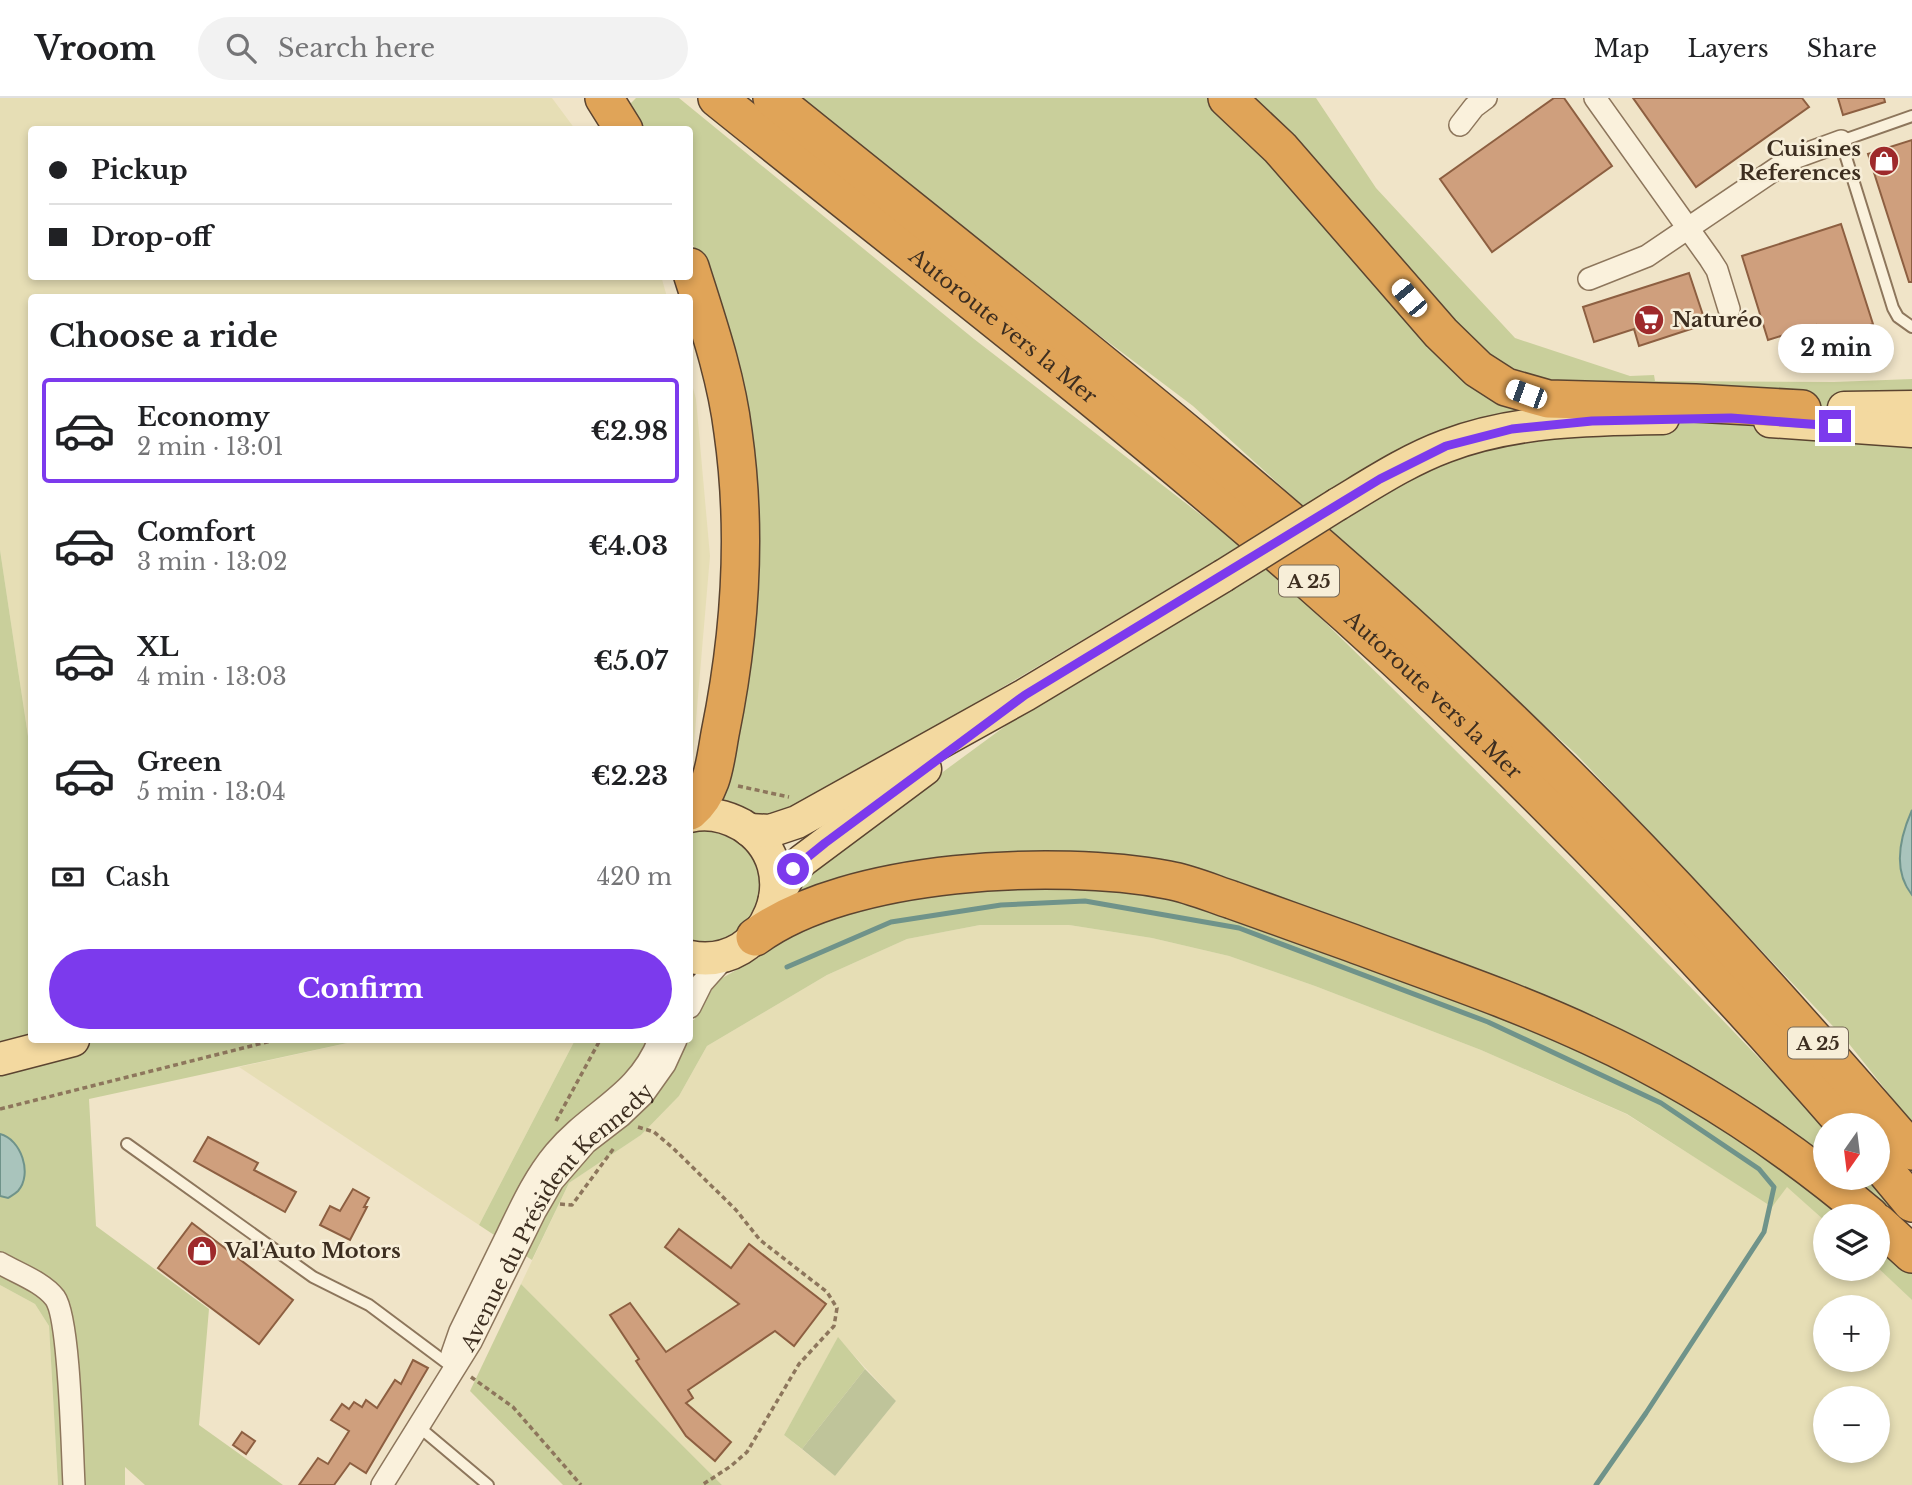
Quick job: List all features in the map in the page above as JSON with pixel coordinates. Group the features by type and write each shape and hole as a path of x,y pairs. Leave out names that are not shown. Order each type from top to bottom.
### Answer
{"highway":[{"path":"604,98 622,126"},
{"name":"Autoroute vers la Mer","path":"717,98 1213,499 1370,636 1523,781 1635,894 1835,1113"},
{"name":"A 25","path":"772,98 1224,464 1506,715 1583,791 1721,937 1912,1151"},
{"path":"1227,98 1280,148 1441,333 1478,369 1506,387 1548,399 1802,409"},
{"path":"693,276 713,339 733,430 738,479 739,586 736,635 711,779 700,802 693,810"},
{"path":"741,946 780,921 815,906 859,892 934,878 1062,870 1171,881 1403,962 1537,1012 1591,1036 1686,1086 1786,1149 1855,1204"},
{"path":"1890,1176 1912,1203"},
{"path":"1890,1234 1912,1254"}],"main road":[{"path":"1731,418 1802,409 1912,407"},
{"path":"749,830 770,831 797,822 1025,695 1338,504 1446,446 1479,436 1549,424 1685,418 1731,418 1912,431"},
{"path":"693,957 706,959 741,946 768,920 775,899 793,869 804,858 1025,695"},
{"path":"693,813 730,819 749,830 769,856 775,877 775,899"},
{"path":"0,1059 61,1043"}],"street":[{"path":"1460,125 1474,107 1486,98"},
{"path":"1595,98 1717,270 1729,309"},
{"path":"1589,279 1636,262 1790,160 1841,141"},
{"path":"693,1001 702,983 741,946"},
{"name":"Avenue du Président Kennedy","path":"452,1366 460,1331 527,1194 554,1153 570,1135 631,1085 651,1058 658,1043"},
{"name":"Avenue du Président Kennedy","path":"382,1485 419,1427 452,1366 479,1327 543,1198 570,1160 586,1143 643,1095 674,1043"},
{"path":"0,1263 45,1289 60,1308 65,1333 74,1485"}],"lane":[{"path":"1912,117 1841,141 1893,308 1898,317 1912,327"},
{"path":"127,1144 313,1277 369,1305 452,1366"},
{"path":"419,1427 488,1485"}],"path":[{"path":"711,779 801,800"},
{"path":"0,1109 263,1043"},
{"path":"554,1153 545,1143 598,1043"},
{"path":"629,1133 638,1126 654,1132 736,1210 760,1240 827,1292 837,1308 834,1326 799,1364 747,1452 702,1485"},
{"path":"543,1198 565,1206 572,1205 620,1140"},
{"path":"452,1366 488,1387 513,1407 581,1485"}],"shaded area":[{"path":"0,98 552,98 573,126 28,126 28,280 662,280 666,294 28,294 28,736 0,550"},
{"path":"693,388 710,556 693,755"},
{"path":"980,925 1069,925 1152,938 1229,956 1481,1050 1626,1114 1772,1206 1787,1186 1813,1210 1813,1281 1890,1279 1912,1300 1912,1485 722,1485 521,1284 569,1183 641,1135 679,1096 707,1046 827,975 907,939","holes":["838,1338 896,1401 835,1476 784,1435"]},
{"path":"347,1043 573,1043 479,1225 239,1067"},
{"path":"0,1285 35,1304 49,1326 58,1485 0,1485"}],"green space":[{"path":"636,98 679,98 974,339 1241,546 795,810 771,820 715,802 739,703 713,290 693,245 693,126 639,126 629,105"},
{"path":"798,98 1316,98 1376,188 1515,338 1630,376 1654,375 1655,381 1834,382 1912,379 1912,810 1905,886 1912,895 1912,1123 1846,1040 1576,754 1193,406 994,256"},
{"path":"0,550 28,736 28,1043 347,1043 89,1099 96,1226 209,1309 199,1425 283,1485 145,1485 125,1467 125,1485 58,1485 49,1326 35,1304 0,1285"},
{"path":"1268,567 1548,842 1813,1115 1813,1190 1877,1190 1890,1204 1813,1204 1813,1210 1787,1187 1772,1207 1627,1114 1481,1050 1229,956 1152,938 1069,925 980,925 907,939 827,975 707,1046 679,1096 641,1135 569,1183 532,1260 479,1225 573,1043 693,1043 693,1020 717,981 768,952 785,928 803,882 856,836 1046,696"},
{"path":"693,831 713,832 735,841 753,857 758,867 761,892 757,913 731,940 693,945"},
{"path":"1890,1205 1912,1230 1912,1300 1890,1279"},
{"path":"521,1284 722,1485 563,1485 470,1391"},
{"path":"838,1337 865,1369 802,1449 784,1435"},
{"path":"865,1369 896,1401 835,1476 802,1449"}],"water":[{"path":"1912,810 1912,895 1902,875 1900,853"},
{"path":"0,1134 14,1143 24,1167 22,1184 18,1191 8,1198 0,1196"}],"building":[{"path":"1554,98 1564,98 1612,166 1492,252 1440,179"},
{"path":"1633,98 1802,98 1809,107 1696,187"},
{"path":"1838,98 1884,98 1885,102 1843,115"},
{"path":"1912,140 1912,282 1909,282 1868,154"},
{"path":"1841,224 1873,324 1821,340 1816,325 1768,340 1742,256"},
{"path":"1689,273 1706,324 1639,346 1634,329 1594,342 1583,307"},
{"path":"208,1137 258,1163 254,1170 296,1192 285,1212 194,1161"},
{"path":"353,1189 369,1198 350,1240 320,1225 330,1206 340,1211"},
{"path":"192,1223 293,1300 259,1344 158,1268"},
{"path":"679,1229 731,1268 749,1244 826,1304 794,1346 775,1331 688,1390 693,1398 686,1403 731,1442 715,1461 686,1436 636,1361 639,1359 610,1315 630,1303 666,1352 739,1304 665,1247"},
{"path":"413,1360 428,1368 366,1473 350,1463 334,1485 299,1485 318,1458 328,1464 349,1431 331,1420 342,1404 349,1409 354,1402 362,1407 366,1400 377,1408 395,1380 401,1384"},
{"path":"242,1432 255,1441 246,1454 233,1445"}],"waterway":[{"path":"787,967 891,922 1001,905 1085,901 1239,928 1488,1022 1661,1103 1759,1169 1774,1187 1764,1232 1596,1485"}],"place":[{"name":"Cuisines References","path":"1884,161"},
{"name":"Naturéo","path":"1649,320"},
{"name":"Val'Auto Motors","path":"202,1251"}],"route":[{"path":"793,869 1025,695 1380,479 1446,446 1512,429 1647,418 1731,418 1835,426"}]}
